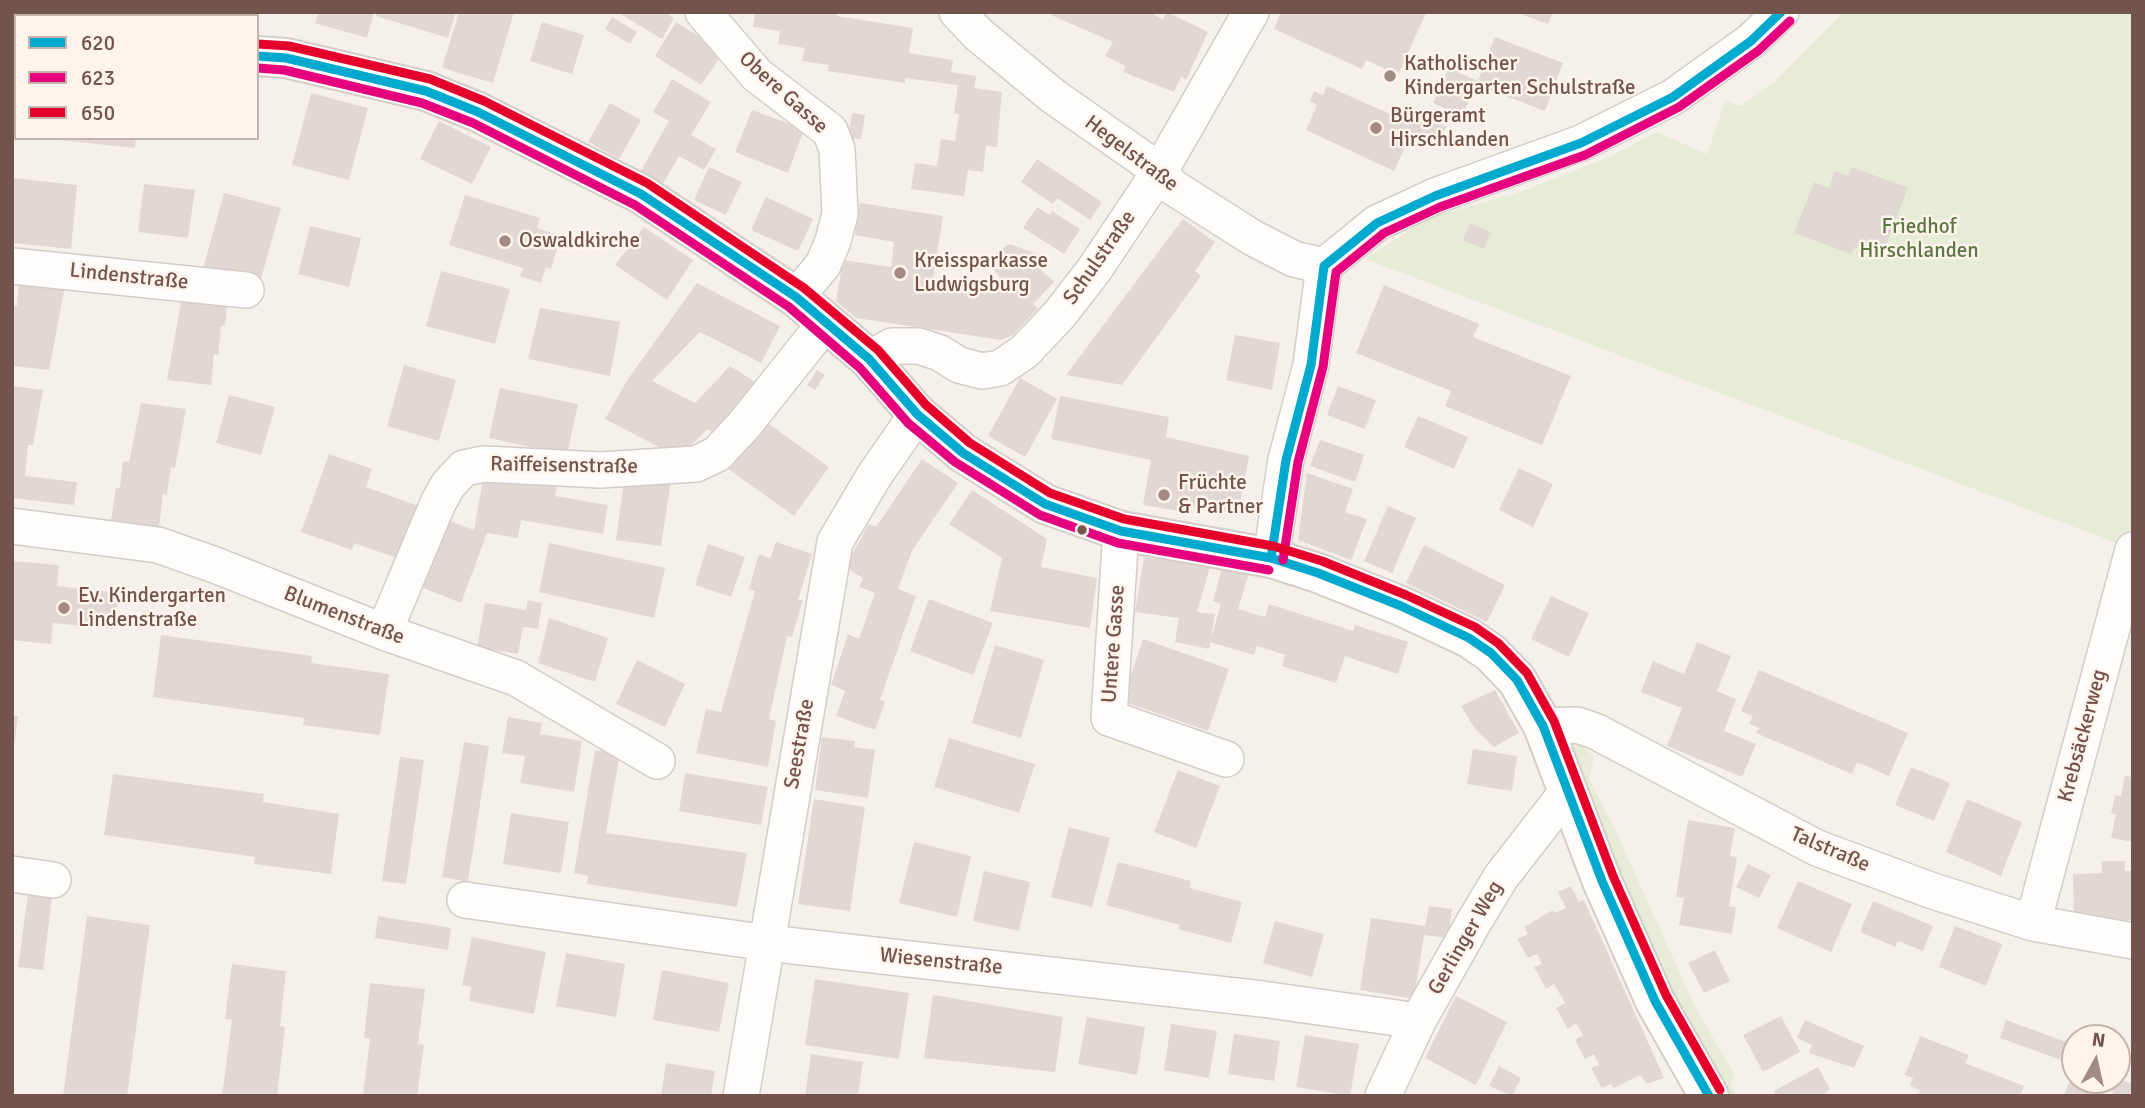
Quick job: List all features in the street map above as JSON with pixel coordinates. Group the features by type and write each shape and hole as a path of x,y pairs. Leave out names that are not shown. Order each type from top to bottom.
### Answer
{"street":[{"name":"Obere Gasse","path":"704,12 757,75 830,131 837,149 840,203 833,241 823,265 796,297"},
{"name":"Hegelstraße","path":"957,12 1053,96 1160,171 1171,186 1253,239 1294,259 1324,266"},
{"name":"Schulstraße","path":"869,359 892,346 919,346 940,353 959,365 982,371 1000,368 1024,352 1059,315 1094,270 1160,171 1251,12"},
{"path":"1271,558 1286,460 1311,365 1324,266 1377,223 1434,197 1581,143 1673,97 1751,41 1781,12"},
{"path":"259,56 286,58 426,91 478,112 641,194 796,297 869,359 917,414 963,453 1045,504 1121,531 1271,558 1401,606 1469,638 1505,665 1544,726 1567,792 1655,1002 1709,1096"},
{"name":"Lindenstraße","path":"12,265 246,290"},
{"name":"Raiffeisenstraße","path":"384,632 438,503 448,485 464,468 484,464 600,470 696,464 717,454 744,425 826,322"},
{"name":"Seestraße","path":"741,1096 835,542 860,498 917,414"},
{"name":"Blumenstraße","path":"12,526 158,545 384,632 516,678 657,761"},
{"name":"Untere Gasse","path":"1121,531 1110,718 1226,759"},
{"name":"Krebsäckerweg","path":"2033,923 2133,550"},
{"name":"Talstraße","path":"1544,726 1577,725 1595,731 1817,848 2033,923 2133,941"},
{"name":"Gerlinger Weg","path":"1383,1096 1418,1021 1501,877 1567,792"},
{"path":"12,874 53,880"},
{"name":"Wiesenstraße","path":"466,900 768,943 1262,999 1418,1021"}],"green space":[{"name":"Friedhof Hirschlanden","path":"1843,12 2133,12 2133,549 1365,259 1430,217 1520,192 1614,155 1656,132 1707,154 1725,101 1741,106 1779,78"},
{"path":"1570,740 1582,742 1594,758 1589,779 1614,827 1696,1009 1735,1075 1730,1082 1736,1096 1724,1096 1678,1012 1563,751"}],"building":[{"path":"319,12 374,12 367,38 315,23"},
{"path":"377,12 456,12 448,38 376,16"},
{"path":"459,12 514,12 493,83 442,68"},
{"path":"617,12 665,12 674,18 662,39"},
{"path":"755,12 837,12 837,16 913,28 909,53 953,60 951,72 976,76 974,88 1002,92 997,147 986,146 983,172 968,170 964,196 911,189 915,163 937,166 941,139 955,141 959,114 954,113 958,85 905,78 905,83 828,71 829,65 802,61 805,48 778,44 780,31 753,27"},
{"path":"1052,12 1155,12 1154,15 1163,19 1167,12 1208,32 1186,80 1181,77 1174,92 1123,72 1126,66 1105,56 1113,42 1051,15"},
{"path":"1281,12 1426,13 1398,75 1366,60 1362,69 1274,29"},
{"path":"1515,12 1553,12 1548,24"},
{"path":"612,17 637,32 630,44 605,29"},
{"path":"542,22 584,35 572,74 530,61"},
{"path":"676,22 724,52 701,85 655,56"},
{"path":"1495,37 1563,63 1545,111 1477,85 1462,116 1433,103 1449,68 1478,81"},
{"path":"672,79 711,102 691,135 716,149 704,170 679,156 661,187 639,174 669,121 653,112"},
{"name":"Bürgeramt Hirschlanden","path":"1327,86 1401,119 1406,109 1446,127 1436,147 1410,136 1394,171 1306,130 1317,105 1310,101 1314,91 1323,95"},
{"path":"311,93 368,108 349,180 292,165"},
{"path":"610,103 641,120 619,159 588,142"},
{"path":"752,110 804,129 788,173 735,152"},
{"path":"852,113 865,115 861,139 848,138"},
{"path":"439,121 491,147 472,184 420,159"},
{"path":"60,140 136,140 135,148"},
{"path":"1037,159 1102,202 1090,220 1057,198 1053,204 1021,182"},
{"path":"709,167 742,182 726,215 694,200"},
{"path":"1852,167 1908,188 1881,257 1854,247 1851,254 1794,233 1814,182 1829,188 1835,171 1848,176"},
{"path":"12,178 77,185 71,249 12,243"},
{"path":"144,184 195,190 188,238 138,232"},
{"path":"224,193 281,208 260,282 201,276"},
{"name":"Oswaldkirche","path":"465,195 540,218 537,228 561,236 551,269 546,267 541,283 520,276 523,268 449,245"},
{"path":"766,197 813,219 798,251 751,230"},
{"path":"860,203 943,216 933,278 989,288 1000,277 994,271 995,253 1010,244 1040,255 1039,268 1054,282 1033,304 1038,308 1013,335 1001,340 856,318 836,301 843,260 891,267 894,242 855,235"},
{"path":"1037,207 1050,215 1052,211 1080,229 1064,254 1023,228"},
{"path":"1183,219 1215,242 1195,271 1201,276 1122,385 1066,375"},
{"path":"1470,223 1491,232 1484,249 1463,240"},
{"path":"310,226 361,238 349,287 298,274"},
{"path":"644,227 693,260 667,300 615,265"},
{"path":"441,271 510,289 495,344 426,326"},
{"path":"19,276 66,281 49,370 12,366 12,313 13,305 17,306"},
{"path":"697,283 780,326 761,363 700,332 652,381 695,403 730,366 760,385 714,434 708,429 678,457 605,419 628,379"},
{"path":"1384,285 1479,324 1473,337 1571,376 1542,445 1445,406 1451,391 1356,353"},
{"path":"183,291 228,296 218,355 214,354 211,385 167,380"},
{"path":"540,308 620,322 610,376 528,359"},
{"path":"1235,335 1280,343 1272,390 1226,380"},
{"path":"404,365 456,380 439,441 387,426"},
{"path":"817,370 825,375 815,390 807,385"},
{"path":"1020,378 1057,399 1025,457 988,436"},
{"path":"12,386 43,390 33,445 28,445 25,476 77,482 74,505 12,498"},
{"path":"1338,386 1376,400 1365,429 1327,415"},
{"path":"500,388 578,404 567,455 489,438"},
{"path":"229,395 275,407 261,455 216,443"},
{"path":"1060,396 1169,417 1166,437 1249,456 1238,514 1192,506 1191,513 1143,505 1151,460 1051,439"},
{"path":"141,403 186,409 175,468 171,467 167,495 163,494 159,527 111,521 116,488 120,488 123,461 129,462"},
{"path":"755,414 829,467 794,516 720,463"},
{"path":"1418,416 1468,437 1454,469 1404,447"},
{"path":"1320,440 1364,455 1355,482 1310,466"},
{"path":"329,454 372,469 366,487 424,508 405,561 354,543 352,550 301,532"},
{"path":"922,459 958,483 912,551 898,589 916,596 880,700 885,702 875,730 836,716 845,691 831,685 848,634 859,639 875,593 859,587 863,578 845,567 869,524 876,527"},
{"path":"1519,468 1553,484 1533,527 1499,510"},
{"path":"485,469 557,481 555,496 608,505 603,534 521,520 518,538 487,533 461,603 416,585 442,518 474,530"},
{"path":"1307,473 1353,489 1345,512 1367,519 1351,560 1298,540"},
{"path":"625,474 671,481 661,546 616,540"},
{"path":"972,490 1047,539 1041,567 1097,578 1090,628 990,611 1002,558 949,524"},
{"path":"1388,506 1416,518 1392,573 1364,561"},
{"path":"776,542 812,554 798,600 803,600 792,637 787,636 769,719 776,721 768,767 696,753 706,709 721,712 755,591 749,589 759,554 770,559"},
{"path":"549,543 665,568 654,618 539,592"},
{"path":"708,544 745,557 731,597 695,585"},
{"path":"1424,545 1505,585 1487,622 1406,583"},
{"path":"1144,557 1210,567 1197,612 1215,614 1209,649 1175,642 1179,618 1135,612"},
{"name":"Ev. Kindergarten Lindenstraße","path":"12,561 59,565 57,586 118,593 114,629 53,623 51,644 12,640"},
{"path":"1223,565 1249,573 1238,609 1265,617 1269,604 1353,631 1355,625 1408,642 1398,674 1345,656 1336,683 1282,666 1285,655 1257,646 1254,655 1210,642 1221,604 1213,601"},
{"path":"1551,596 1589,613 1569,657 1531,639"},
{"path":"929,599 993,623 973,675 910,651"},
{"path":"528,600 542,603 538,629 523,627 518,654 477,647 485,603 526,610"},
{"path":"549,618 608,638 595,682 538,663"},
{"path":"161,635 312,656 311,663 389,674 380,735 303,725 304,718 153,697"},
{"path":"1143,639 1229,669 1208,731 1122,701"},
{"path":"1697,642 1731,656 1717,691 1736,699 1724,731 1756,744 1742,777 1667,746 1682,708 1641,692 1653,661 1684,674"},
{"path":"995,645 1044,660 1021,738 972,723"},
{"path":"637,660 685,684 665,727 616,704"},
{"path":"1759,670 1908,733 1889,776 1857,762 1852,774 1756,733 1759,728 1749,724 1753,716 1741,711"},
{"path":"1495,690 1519,733 1494,747 1475,729 1461,706"},
{"path":"12,716 18,716 14,746 12,746"},
{"path":"508,717 542,723 540,734 582,741 574,792 520,783 525,756 502,753"},
{"path":"822,737 855,741 854,747 875,750 868,798 815,790"},
{"path":"949,738 1035,764 1019,813 934,787"},
{"path":"464,742 489,746 468,882 442,877"},
{"path":"1473,749 1517,756 1512,791 1467,784"},
{"path":"595,750 620,754 606,833 747,853 737,907 587,884 588,876 574,873"},
{"path":"400,757 424,760 406,884 382,881"},
{"path":"1911,767 1950,783 1934,821 1895,805"},
{"path":"1178,770 1220,786 1196,848 1154,832"},
{"path":"685,773 768,787 761,825 679,811"},
{"path":"113,774 264,794 263,802 339,814 331,874 254,864 255,857 104,835"},
{"path":"2125,776 2133,777 2133,842 2111,838 2116,814 2111,814 2115,795 2121,796"},
{"path":"814,799 865,807 850,911 798,904"},
{"path":"1967,799 2022,822 2001,876 1946,852"},
{"path":"511,813 569,822 561,873 503,864"},
{"path":"1688,820 1735,828 1730,856 1737,857 1729,906 1736,907 1732,934 1679,925 1684,898 1676,897"},
{"path":"1069,827 1110,838 1092,907 1051,897"},
{"path":"914,842 971,856 957,917 899,903"},
{"path":"2102,861 2125,861 2125,871 2133,871 2133,920 2095,922 2074,918 2073,874 2102,873"},
{"path":"1118,862 1191,881 1190,888 1242,902 1231,943 1178,929 1180,925 1106,905"},
{"path":"1748,864 1771,875 1759,898 1736,887"},
{"path":"984,871 1030,882 1019,931 973,921"},
{"path":"1798,881 1852,904 1831,952 1777,928"},
{"path":"1571,886 1579,902 1584,900 1664,1078 1647,1084 1640,1075 1614,1088 1611,1084 1602,1088 1591,1068 1599,1065 1594,1054 1585,1059 1575,1040 1583,1035 1576,1023 1568,1029 1556,1008 1565,1003 1554,984 1546,989 1534,967 1542,964 1537,954 1528,958 1517,939 1528,934 1524,927 1553,910 1555,913 1566,908 1558,892"},
{"path":"28,893 52,896 43,970 18,967"},
{"path":"1873,901 1933,926 1923,951 1898,941 1895,947 1860,932"},
{"path":"1429,906 1452,909 1448,938 1424,935 1414,999 1360,990 1371,918 1425,926"},
{"path":"87,916 150,925 127,1096 63,1096"},
{"path":"378,916 451,928 448,950 375,938"},
{"path":"1275,921 1324,934 1312,977 1263,963"},
{"path":"1955,926 2002,944 1986,986 1939,967"},
{"path":"472,937 546,952 534,1014 469,1001 471,987 462,985"},
{"path":"1715,950 1730,981 1704,993 1688,963"},
{"path":"566,953 625,964 616,1017 556,1006"},
{"path":"232,964 286,971 280,1026 285,1027 277,1096 222,1096 232,1020 225,1019"},
{"path":"662,970 729,983 719,1032 653,1020"},
{"path":"815,979 909,993 899,1059 805,1045"},
{"path":"370,983 425,989 418,1044 424,1045 417,1096 363,1096 370,1039 364,1038"},
{"path":"933,995 1063,1017 1055,1072 924,1058"},
{"path":"1456,996 1507,1022 1476,1085 1425,1058"},
{"path":"1781,1016 1800,1052 1763,1072 1743,1035"},
{"path":"1087,1017 1145,1027 1137,1075 1078,1064"},
{"path":"1805,1020 1864,1046 1854,1068 1809,1053 1812,1045 1797,1038"},
{"path":"2006,1020 2061,1040 2061,1060 2000,1038"},
{"path":"1171,1024 1217,1031 1209,1078 1164,1070"},
{"path":"1234,1034 1280,1041 1274,1081 1228,1074"},
{"path":"1305,1035 1359,1044 1350,1096 1296,1087"},
{"path":"1920,1036 1969,1055 1965,1063 2024,1086 2020,1096 1918,1096 1920,1090 1910,1086 1913,1078 1905,1075"},
{"path":"811,1054 863,1062 858,1096 805,1096"},
{"path":"666,1063 715,1071 711,1096 661,1096"},
{"path":"1499,1066 1521,1078 1512,1096 1489,1086"},
{"path":"1818,1067 1830,1089 1822,1096 1776,1096 1774,1091"},
{"path":"2133,1084 2133,1096 2111,1096 2131,1094"},
{"path":"2065,1094 2089,1094 2088,1096 2064,1096"}],"transit line":[{"name":"620","path":"1271,558 1286,460 1311,365 1324,266 1377,223 1435,196 1581,143 1673,97 1751,41 1781,12"},
{"name":"623","path":"1283,560 1298,462 1323,367 1336,272 1384,233 1440,207 1585,155 1679,107 1758,51 1790,21"},
{"name":"650","path":"259,44 289,46 430,79 484,101 647,183 804,288 878,350 926,405 970,443 1050,493 1124,519 1273,546 1322,561 1475,627 1498,643 1527,673 1554,721 1613,876 1666,995 1720,1090"},
{"name":"620","path":"259,56 286,58 426,91 478,112 641,194 796,297 869,359 917,414 963,453 1045,504 1121,531 1271,558 1318,573 1401,606 1469,638 1491,653 1517,680 1543,726 1602,881 1655,1001 1709,1096"},
{"name":"623","path":"259,68 284,70 422,103 473,123 635,205 789,307 860,368 908,423 955,462 1040,515 1118,543 1269,570"}],"place":[{"name":"Katholischer Kindergarten Schulstraße","path":"1390,76"},
{"name":"Bürgeramt Hirschlanden","path":"1376,128"},
{"name":"Oswaldkirche","path":"505,241"},
{"name":"Kreissparkasse Ludwigsburg","path":"900,273"},
{"name":"Früchte & Partner","path":"1164,495"},
{"name":"Ev. Kindergarten Lindenstraße","path":"64,608"}]}
